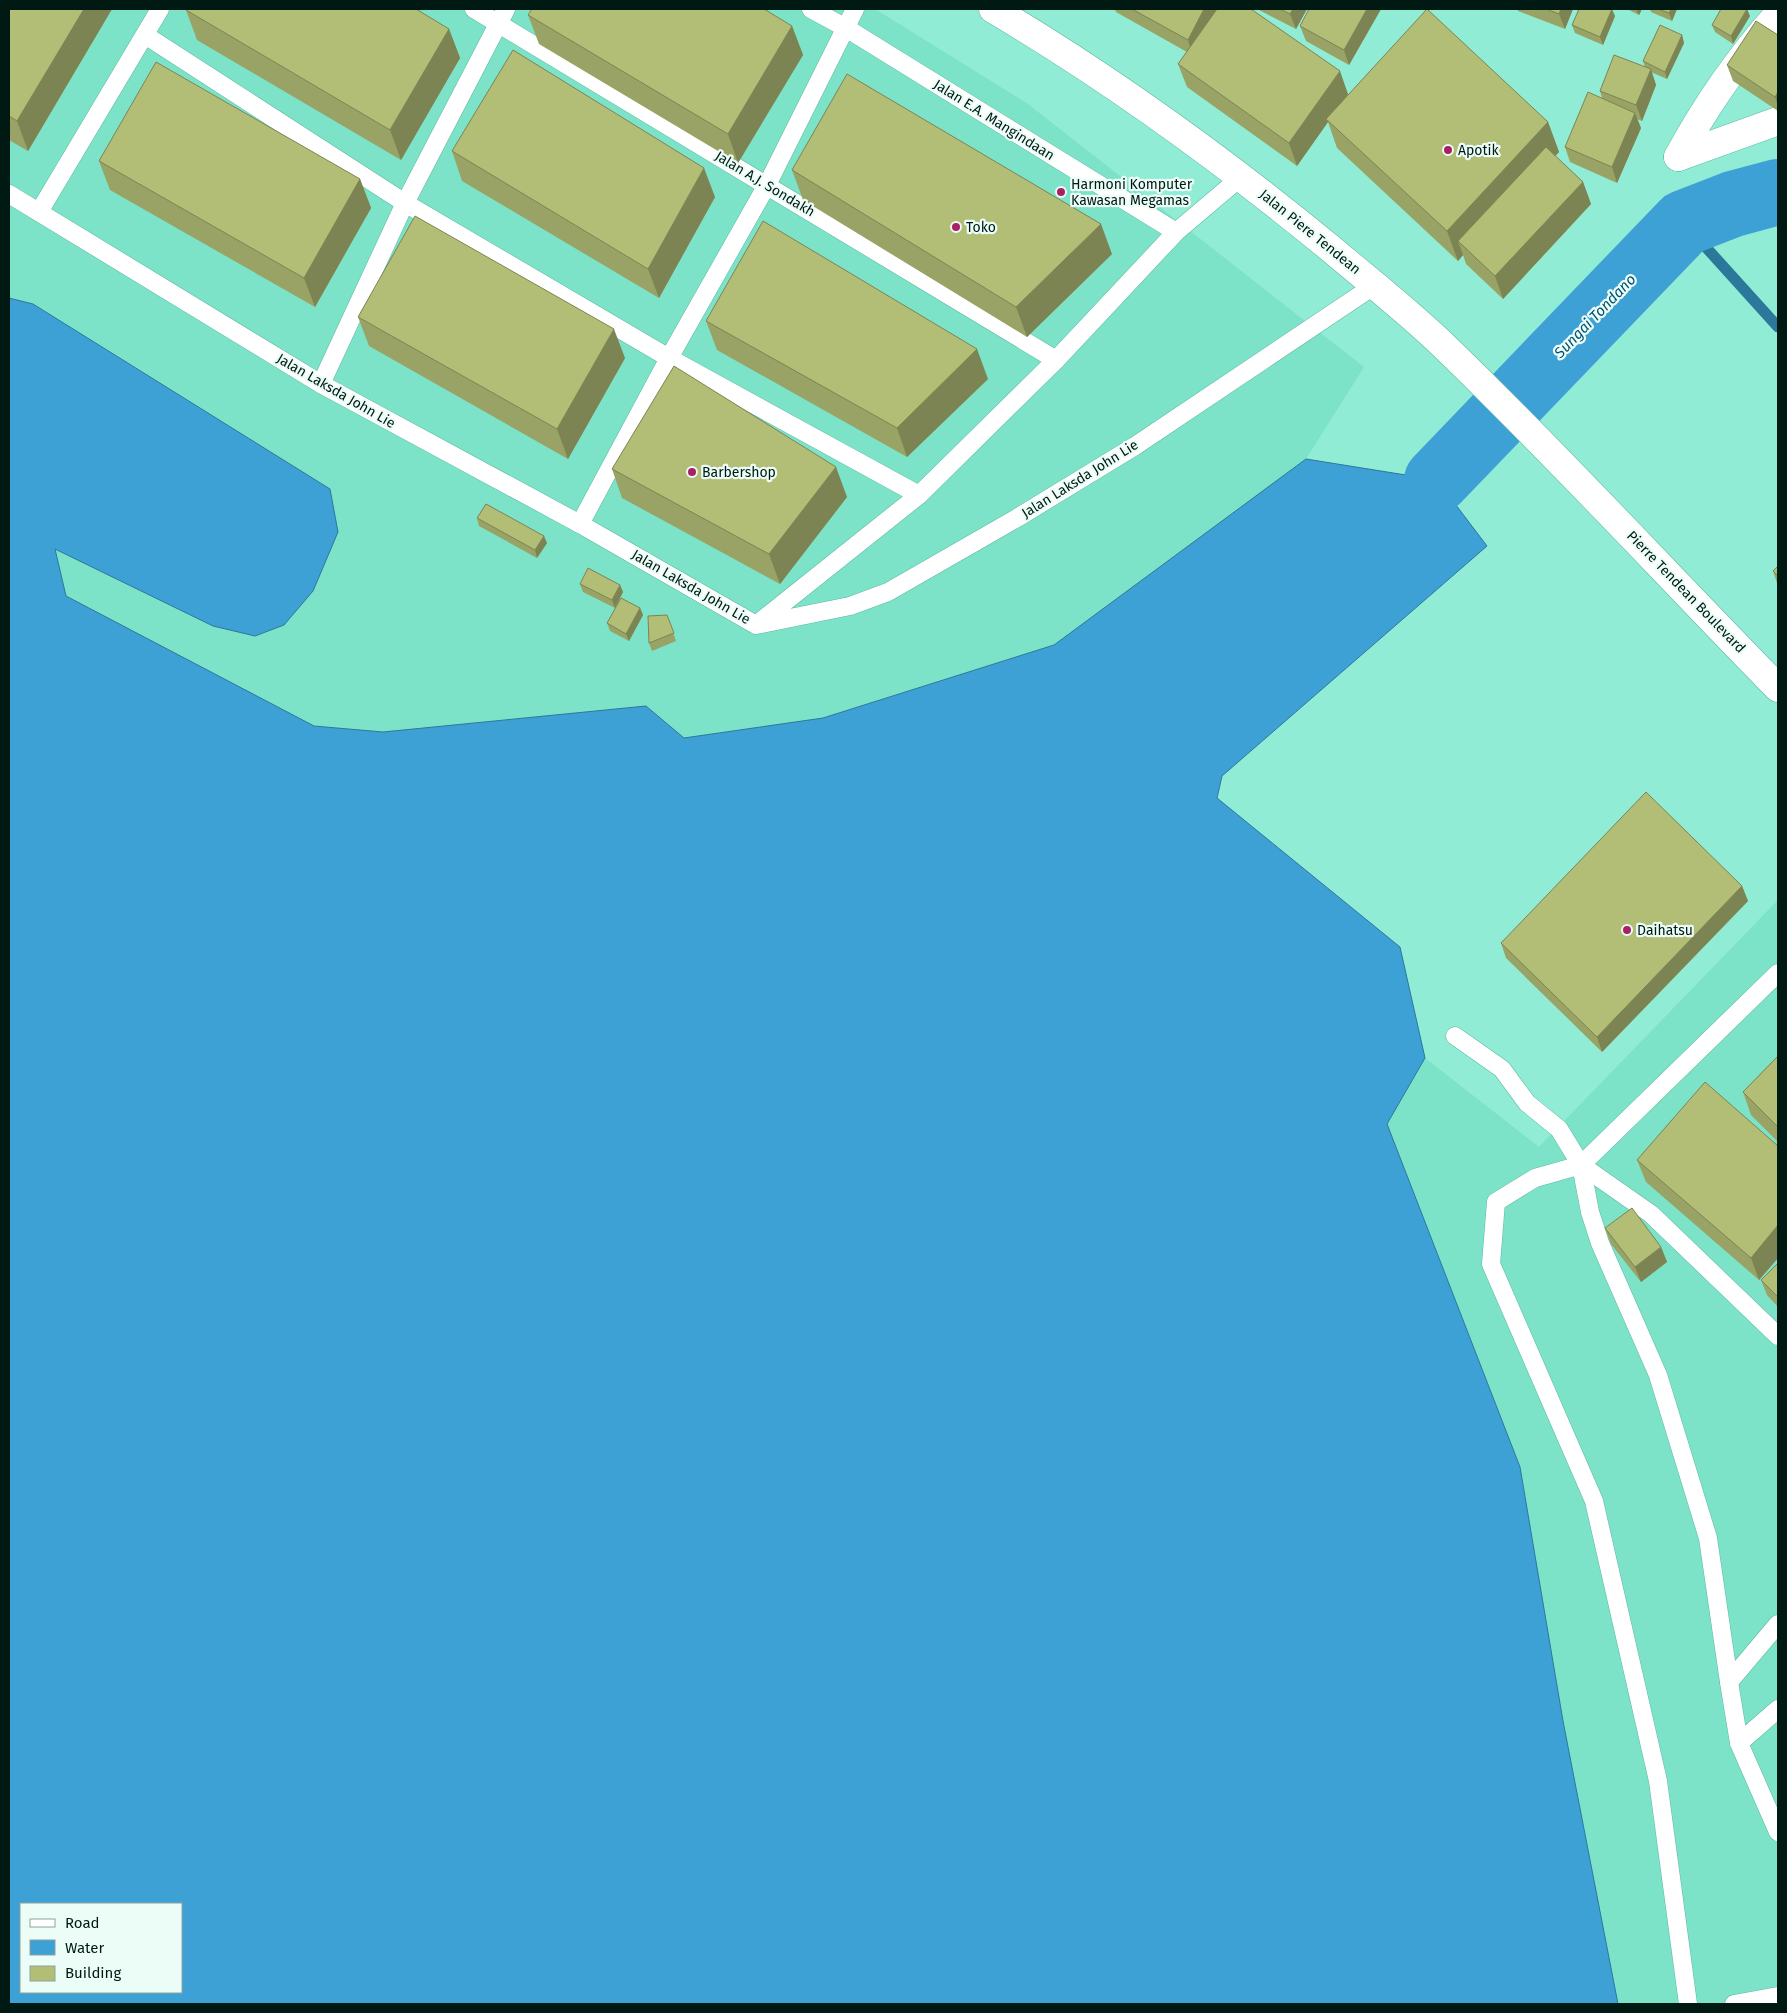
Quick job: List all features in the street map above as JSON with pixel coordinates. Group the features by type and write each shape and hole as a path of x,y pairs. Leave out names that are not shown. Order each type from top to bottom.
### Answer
{"main road":[{"name":"Jalan Piere Tendean","path":"993,9 1065,51 1240,177 1374,285 1463,365 1594,496"},
{"path":"1778,14 1743,54 1696,124 1678,157 1778,122"},
{"name":"Pierre Tendean Boulevard","path":"1594,496 1778,688"}],"lane":[{"path":"39,212 160,9"},
{"name":"Jalan A.J. Sondakh","path":"474,9 502,16 767,185 1056,360"},
{"name":"Jalan E.A. Mangindaan","path":"811,9 846,28 1179,229"},
{"path":"580,524 668,358 767,185 855,9"},
{"path":"321,384 406,203 502,16"},
{"path":"145,35 406,203 668,358 919,495"},
{"path":"756,625 919,495 1056,360 1179,229 1240,177"},
{"name":"Jalan Laksda John Lie","path":"9,194 321,384 580,524 756,625 850,606 896,587 1017,518 1135,446 1374,285"},
{"path":"1688,2004 1658,1781 1594,1500 1491,1264 1496,1202 1535,1178 1581,1165 1778,973"},
{"path":"1455,1036 1502,1069 1527,1103 1559,1129 1581,1165 1590,1212 1600,1243 1658,1375 1708,1538 1739,1743 1778,1832"},
{"path":"1581,1165 1651,1214 1778,1336"},
{"path":"1729,1682 1778,1624"},
{"path":"1739,1743 1778,1709"},
{"path":"1734,2004 1778,1996"}],"shaded area":[{"path":"9,9 875,9 1028,104 1364,367 1306,459 1054,645 823,718 684,738 646,706 383,732 314,726 66,596 55,548 213,626 284,625 313,591 338,532 330,489 33,304 9,298"},
{"path":"1778,900 1778,2004 1618,2004 1563,1721 1520,1467 1387,1124 1425,1058 1539,1147"}],"water":[{"path":"9,298 33,304 330,489 338,532 313,591 284,625 255,636 213,626 55,549 66,596 314,726 383,732 646,706 684,738 823,718 1054,645 1306,459 1437,480 1487,546 1222,776 1217,798 1400,947 1425,1058 1387,1124 1520,1467 1563,1721 1618,2004 9,2004"}],"building":[{"path":"9,9 84,9 17,121 9,116"},
{"path":"187,9 416,9 449,29 390,130"},
{"path":"532,9 764,9 792,26 728,134 528,15"},
{"path":"1132,9 1204,9 1188,40"},
{"path":"1217,9 1251,9 1340,71 1289,143 1178,64"},
{"path":"1280,9 1293,9 1290,14"},
{"path":"1309,9 1367,9 1344,50 1300,26"},
{"name":"Apotik","path":"1427,9 1548,122 1447,231 1326,119"},
{"path":"1546,9 1561,9 1559,14"},
{"path":"1579,9 1612,9 1600,37 1572,25"},
{"path":"1658,9 1671,9 1669,13"},
{"path":"1721,9 1747,9 1731,36 1712,25"},
{"path":"1756,21 1778,35 1778,92 1775,97 1727,65"},
{"path":"1660,25 1682,35 1665,72 1643,61"},
{"path":"513,50 704,168 648,269 452,151"},
{"path":"1614,55 1651,69 1636,105 1600,91"},
{"path":"156,62 360,179 304,278 99,161"},
{"name":"Toko","path":"847,74 1101,224 1016,307 792,170"},
{"path":"1588,92 1635,113 1612,167 1565,147"},
{"path":"1546,147 1583,182 1495,276 1458,241"},
{"path":"415,216 614,329 557,429 358,317"},
{"path":"763,221 977,349 897,428 706,321"},
{"path":"674,366 836,467 769,554 612,469"},
{"path":"486,504 544,536 535,550 477,518"},
{"path":"1778,566 1778,576 1773,571"},
{"path":"588,568 620,585 612,600 580,584"},
{"path":"621,598 640,608 626,634 607,623"},
{"path":"667,615 674,633 649,643 648,616"},
{"name":"Daihatsu","path":"1646,792 1742,886 1597,1037 1501,943"},
{"path":"1778,1056 1778,1127 1743,1092"},
{"path":"1705,1082 1778,1146 1778,1225 1751,1258 1637,1160"},
{"path":"1632,1208 1661,1247 1635,1267 1605,1228"},
{"path":"1778,1263 1778,1297 1761,1280"}],"waterway":[{"name":"Sungai Tondano","path":"1437,480 1684,223 1733,204 1778,192"},
{"path":"1684,223 1778,327"}],"place":[{"name":"Apotik","path":"1448,150"},
{"name":"Harmoni Komputer Kawasan Megamas","path":"1061,192"},
{"name":"Toko","path":"956,227"},
{"name":"Barbershop","path":"692,472"},
{"name":"Daihatsu","path":"1627,930"}]}
